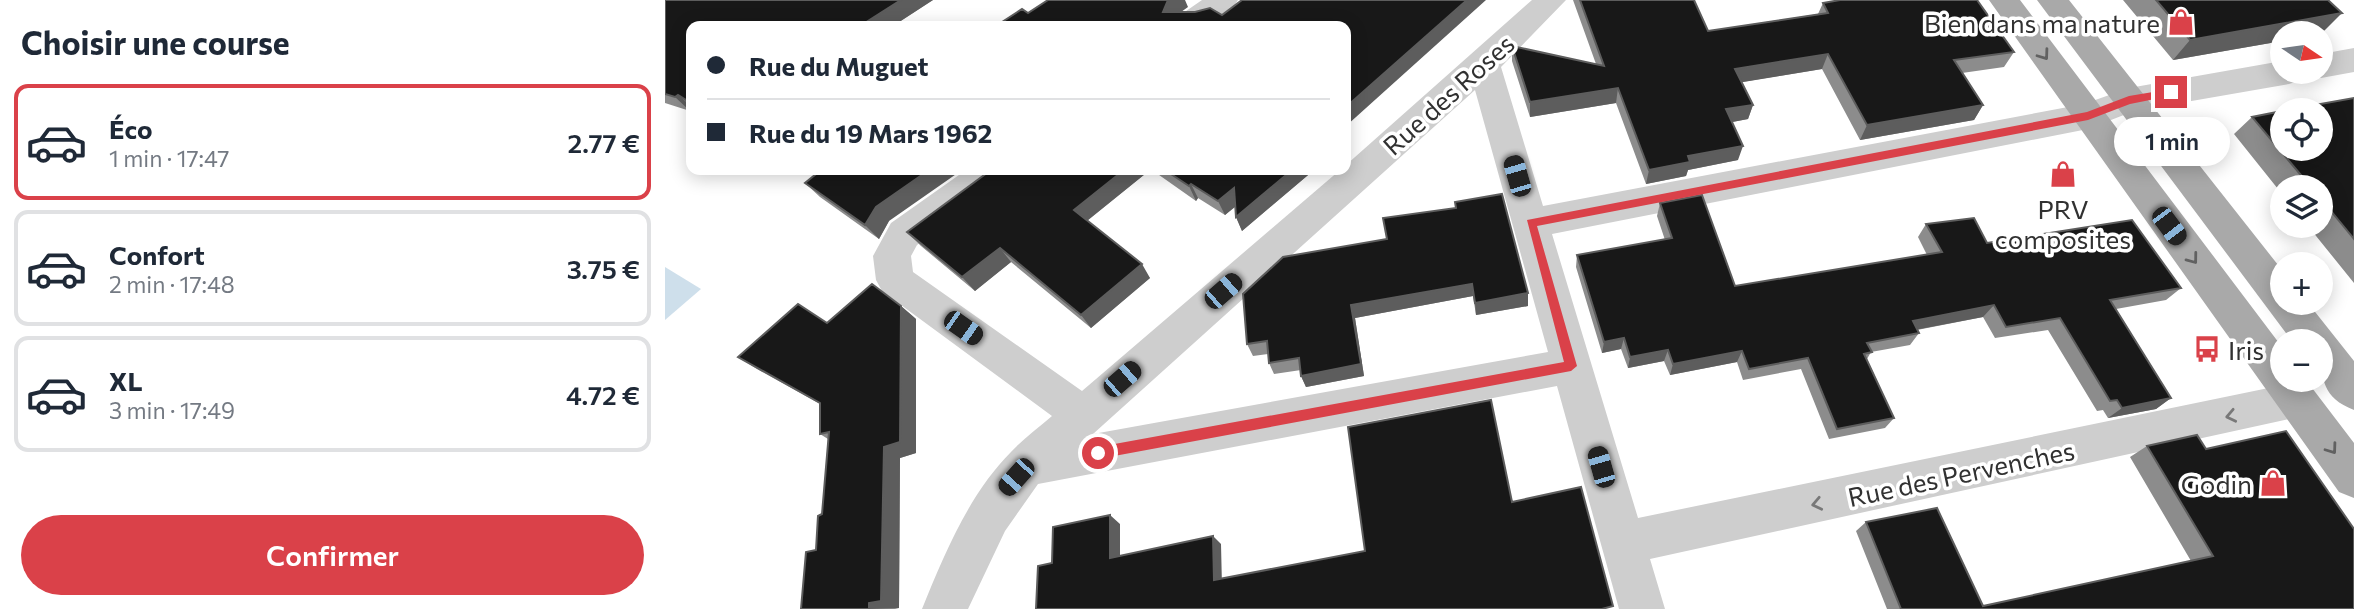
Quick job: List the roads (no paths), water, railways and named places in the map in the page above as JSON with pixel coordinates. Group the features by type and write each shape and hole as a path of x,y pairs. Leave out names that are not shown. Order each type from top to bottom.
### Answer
{"main road":[{"path":"2004,0 2270,364"},
{"path":"2052,0 2270,284"},
{"path":"2294,315 2305,329"},
{"path":"2333,365 2354,392"},
{"path":"2291,392 2354,478"}],"street":[{"name":"Rue des Roses","path":"945,609 985,521 1005,489 1026,466 1082,414 1484,64 1551,0"},
{"path":"1193,21 1217,1"},
{"path":"2333,64 2354,60"},
{"path":"1484,64 1642,609"},
{"path":"1530,223 2088,116 2129,100 2270,75"},
{"path":"985,175 904,234 892,256 895,280 1082,414"},
{"path":"1026,466 1571,366"},
{"name":"Rue des Pervenches","path":"1623,543 2270,391"}],"water":[{"path":"665,267 701,289 665,320"}],"place":[{"name":"Bien dans ma nature","path":"2181,22"},
{"name":"PRV composites","path":"2063,174"},
{"name":"Iris","path":"2207,349"},
{"name":"Godin","path":"2273,483"}]}
